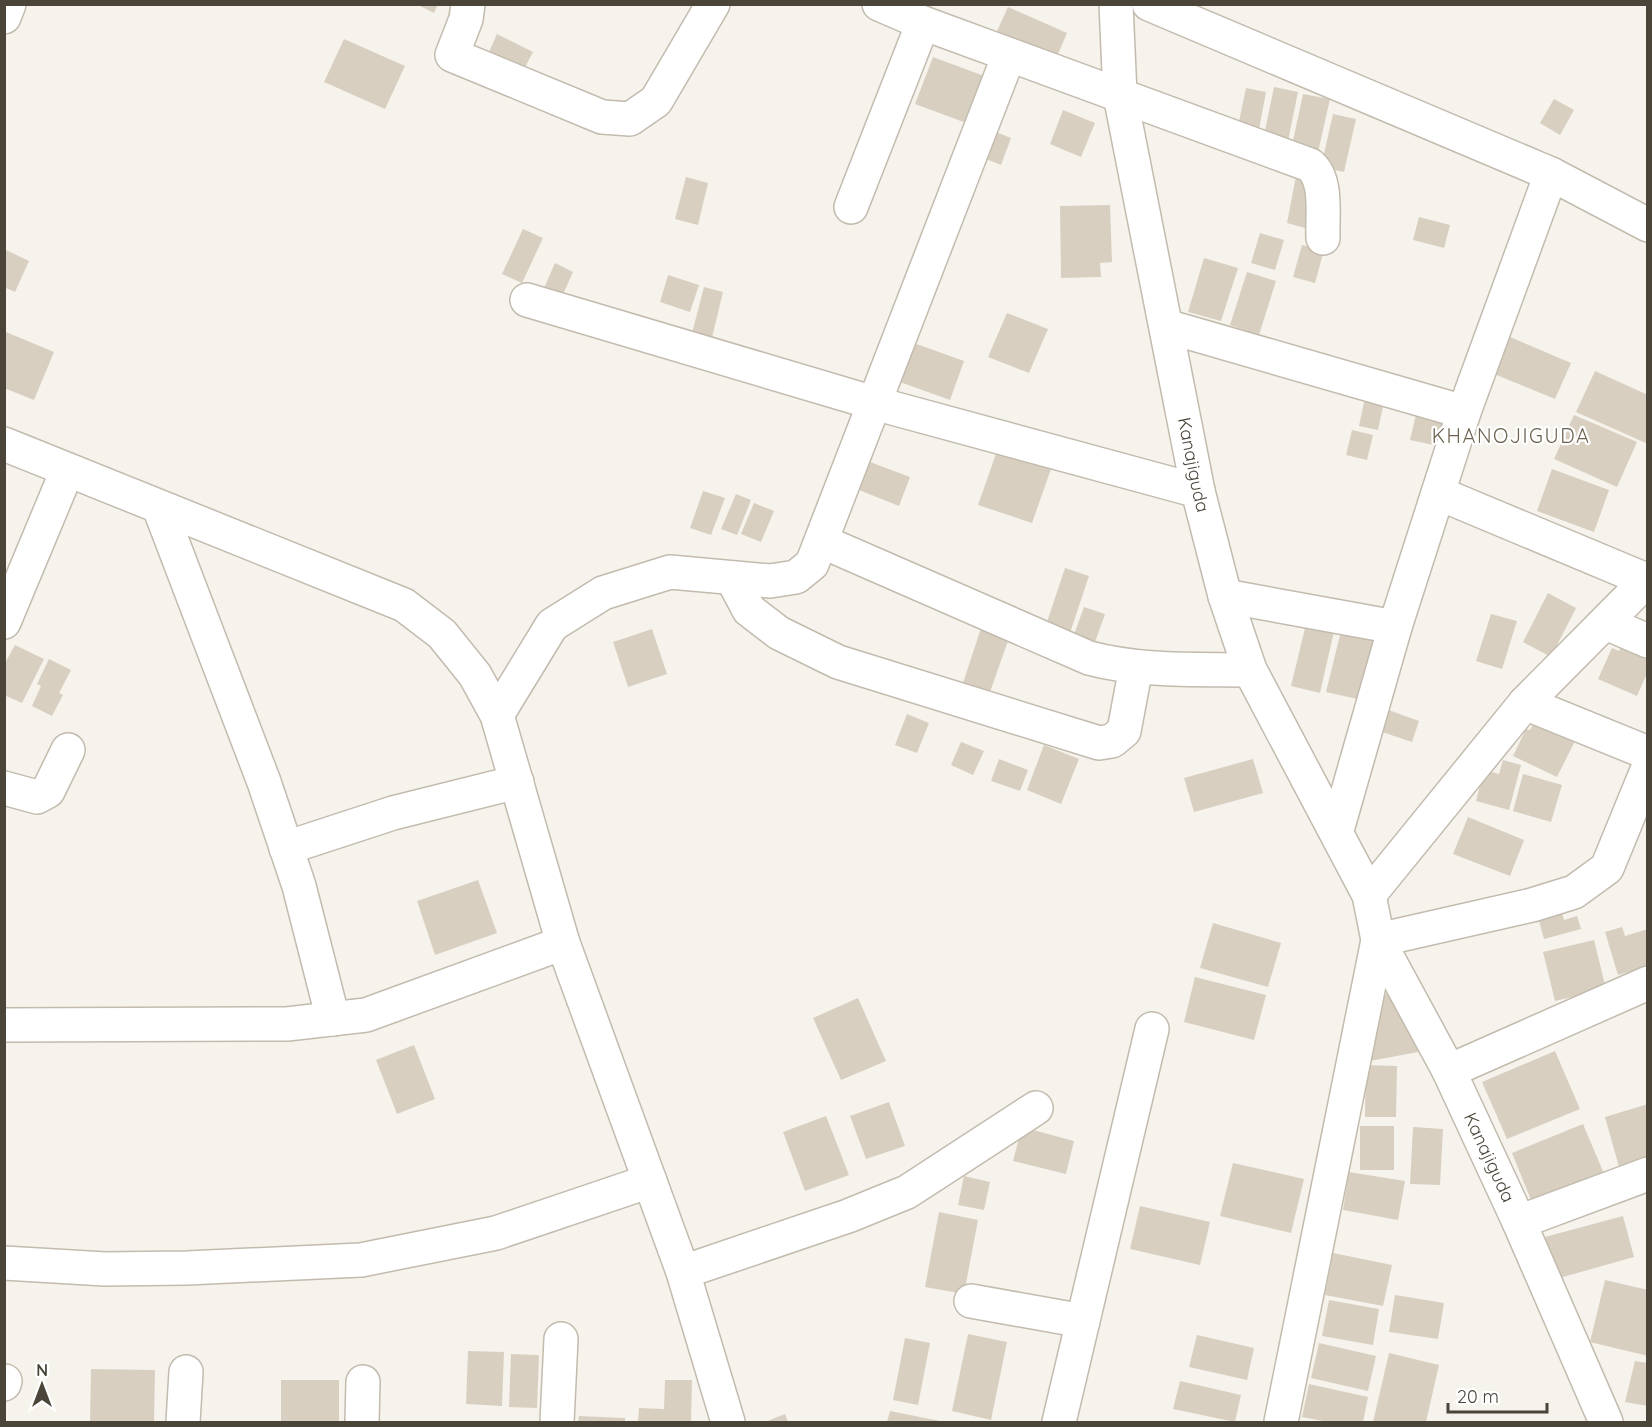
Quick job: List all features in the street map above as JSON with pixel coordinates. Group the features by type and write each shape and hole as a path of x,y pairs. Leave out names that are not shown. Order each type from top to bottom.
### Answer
{"street":[{"path":"4,17 9,4"},
{"path":"468,4 466,19 452,56 602,117 630,120 656,101 713,4"},
{"path":"879,4 923,23 1310,165 1318,172 1321,183 1323,238"},
{"name":"Kanajiguda","path":"1116,4 1120,95 1198,491 1225,596 1250,670 1337,830 1370,896 1378,940 1449,1071 1519,1222 1606,1422"},
{"path":"1149,4 1551,174 1647,225"},
{"path":"851,207 923,23"},
{"path":"497,715 552,625 603,593 670,572 770,581 796,577 812,564 1009,55"},
{"path":"1337,830 1395,627 1464,412 1551,174"},
{"path":"527,300 874,403 1198,491"},
{"path":"1166,326 1464,412"},
{"path":"4,444 404,605 442,634 475,675 497,715 563,943 683,1272 728,1422"},
{"path":"4,622 67,471"},
{"path":"1370,896 1525,703 1606,624 1647,579 1438,493"},
{"path":"159,507 299,886 333,1019"},
{"path":"821,541 1089,658 1136,667 1250,670"},
{"path":"732,578 749,610 779,633 838,662 1098,743 1112,741 1124,731 1136,667"},
{"path":"1225,596 1395,627"},
{"path":"1606,624 1647,641"},
{"path":"1525,703 1647,753"},
{"path":"4,788 37,797 48,791 68,750"},
{"path":"1281,1422 1378,940 1532,905 1574,892 1607,868 1647,768"},
{"path":"286,848 393,813 517,782"},
{"path":"4,1024 287,1024 366,1015 563,943"},
{"path":"1449,1071 1647,983"},
{"path":"1059,1422 1152,1029"},
{"path":"683,1272 848,1216 907,1191 1036,1108"},
{"path":"1519,1222 1647,1174"},
{"path":"4,1263 105,1269 361,1260 496,1233 650,1181"},
{"path":"971,1302 1083,1321"},
{"path":"557,1422 561,1339"},
{"path":"183,1422 186,1372"},
{"path":"362,1422 363,1383"}],"building":[{"path":"416,4 438,4 434,13"},
{"path":"1008,7 1067,33 1053,66 993,40"},
{"path":"497,34 533,52 523,71 488,54"},
{"path":"344,39 405,66 385,109 324,82"},
{"path":"933,57 987,77 969,124 915,104"},
{"path":"1274,87 1298,92 1288,141 1264,135"},
{"path":"1246,88 1266,92 1258,135 1237,131"},
{"path":"1303,94 1330,99 1316,161 1290,155"},
{"path":"1554,99 1574,110 1560,135 1540,123"},
{"path":"1063,110 1095,123 1081,157 1050,144"},
{"path":"1333,114 1356,119 1344,172 1321,167"},
{"path":"991,130 1011,138 1001,165 981,157"},
{"path":"1297,171 1316,175 1305,228 1287,223"},
{"path":"686,177 708,183 698,225 675,219"},
{"path":"1110,205 1112,262 1100,263 1101,277 1061,278 1060,206"},
{"path":"1419,217 1450,225 1444,248 1413,240"},
{"path":"523,229 543,238 522,283 502,274"},
{"path":"1260,233 1284,240 1275,270 1251,263"},
{"path":"1302,245 1324,250 1315,283 1293,277"},
{"path":"4,249 29,261 15,292 4,287"},
{"path":"1204,258 1238,268 1221,321 1188,312"},
{"path":"555,263 573,272 559,303 541,295"},
{"path":"1247,272 1276,281 1259,335 1230,325"},
{"path":"668,275 699,285 690,312 660,302"},
{"path":"704,287 723,292 710,346 690,341"},
{"path":"1007,313 1048,329 1029,373 988,357"},
{"path":"6,332 54,352 34,400 4,388"},
{"path":"1510,337 1571,363 1555,399 1494,374"},
{"path":"911,342 964,361 950,400 897,381"},
{"path":"1595,371 1648,395 1648,444 1576,412"},
{"path":"1366,393 1385,397 1378,430 1359,426"},
{"path":"1419,402 1446,408 1438,446 1410,440"},
{"path":"1574,415 1637,442 1617,487 1554,459"},
{"path":"1352,430 1373,435 1367,460 1346,455"},
{"path":"997,451 1051,469 1032,523 978,505"},
{"path":"870,462 910,477 899,506 859,490"},
{"path":"1552,469 1609,490 1594,532 1537,511"},
{"path":"703,491 725,498 711,535 690,528"},
{"path":"736,494 751,500 737,535 721,529"},
{"path":"754,503 774,511 761,542 741,534"},
{"path":"1065,568 1089,576 1069,636 1045,628"},
{"path":"1548,593 1576,608 1551,657 1523,642"},
{"path":"1084,607 1105,614 1093,648 1072,640"},
{"path":"1491,614 1517,621 1502,669 1476,661"},
{"path":"1307,620 1335,627 1320,693 1291,686"},
{"path":"981,628 1009,638 990,692 963,683"},
{"path":"652,629 667,674 628,687 613,642"},
{"path":"1341,631 1381,640 1366,701 1326,692"},
{"path":"1622,644 1648,649 1648,671 1637,696 1598,679 1612,648 1619,651"},
{"path":"15,645 44,659 22,703 4,695 4,665"},
{"path":"49,659 71,670 59,693 63,695 52,716 32,706 41,686 37,684"},
{"path":"1383,708 1419,721 1412,742 1376,730"},
{"path":"907,714 929,723 917,753 895,745"},
{"path":"1536,718 1577,737 1557,777 1513,756 1526,729 1530,730"},
{"path":"961,742 984,751 973,775 951,765"},
{"path":"1044,745 1079,759 1061,804 1027,790"},
{"path":"999,759 1028,770 1020,791 991,781"},
{"path":"1253,759 1263,793 1194,812 1184,778"},
{"path":"1503,760 1521,765 1509,810 1476,801 1484,770 1499,774"},
{"path":"1523,774 1562,785 1551,822 1513,811"},
{"path":"1468,817 1524,840 1510,876 1453,854"},
{"path":"478,880 497,933 435,955 417,901"},
{"path":"1561,909 1564,920 1577,916 1581,929 1544,939 1536,910"},
{"path":"1213,923 1281,943 1268,987 1200,968"},
{"path":"1622,927 1625,936 1648,929 1648,966 1618,975 1605,932"},
{"path":"1594,940 1606,989 1555,1001 1543,952"},
{"path":"1195,977 1266,995 1254,1040 1184,1022"},
{"path":"1399,992 1418,1052 1370,1061 1377,996"},
{"path":"858,998 886,1061 841,1080 813,1018"},
{"path":"414,1045 435,1099 397,1114 376,1060"},
{"path":"1555,1051 1580,1109 1507,1139 1482,1082"},
{"path":"1366,1065 1397,1066 1396,1117 1365,1117"},
{"path":"889,1102 905,1146 866,1159 850,1116"},
{"path":"1648,1104 1648,1159 1619,1167 1605,1117"},
{"path":"826,1116 849,1175 805,1191 783,1132"},
{"path":"1583,1124 1605,1176 1533,1205 1512,1153"},
{"path":"1360,1126 1394,1126 1394,1170 1360,1170"},
{"path":"1022,1127 1074,1141 1066,1174 1013,1161"},
{"path":"1413,1127 1443,1129 1440,1185 1410,1184"},
{"path":"1233,1163 1304,1179 1291,1233 1220,1216"},
{"path":"1349,1172 1405,1181 1398,1220 1343,1210"},
{"path":"964,1176 990,1182 984,1210 958,1205"},
{"path":"1140,1206 1210,1222 1200,1265 1130,1249"},
{"path":"939,1212 978,1220 964,1294 925,1287"},
{"path":"1623,1216 1634,1257 1556,1279 1545,1237"},
{"path":"1333,1253 1392,1265 1383,1306 1325,1295"},
{"path":"1605,1280 1648,1290 1648,1356 1590,1342"},
{"path":"1395,1295 1444,1303 1438,1339 1389,1332"},
{"path":"1329,1300 1379,1309 1373,1345 1322,1336"},
{"path":"968,1334 1007,1342 991,1420 952,1411"},
{"path":"1197,1335 1254,1348 1247,1380 1189,1367"},
{"path":"905,1338 930,1343 918,1405 893,1400"},
{"path":"1319,1343 1376,1356 1368,1391 1311,1378"},
{"path":"468,1351 504,1352 502,1406 466,1404"},
{"path":"1389,1353 1439,1365 1426,1422 1373,1422"},
{"path":"511,1354 539,1355 537,1408 509,1407"},
{"path":"1635,1361 1648,1363 1648,1406 1625,1402"},
{"path":"91,1369 155,1370 154,1422 90,1422"},
{"path":"281,1380 339,1380 339,1422 281,1422"},
{"path":"665,1380 692,1380 691,1422 638,1422 639,1408 664,1409"},
{"path":"1180,1381 1241,1395 1235,1422 1173,1409"},
{"path":"1309,1384 1368,1397 1363,1422 1328,1422 1302,1417"},
{"path":"890,1411 940,1421 940,1422 887,1422"},
{"path":"785,1414 788,1422 765,1422"},
{"path":"579,1416 625,1418 625,1422 578,1422"}],"district":[{"name":"KHANOJIGUDA","path":"1511,436"}]}
